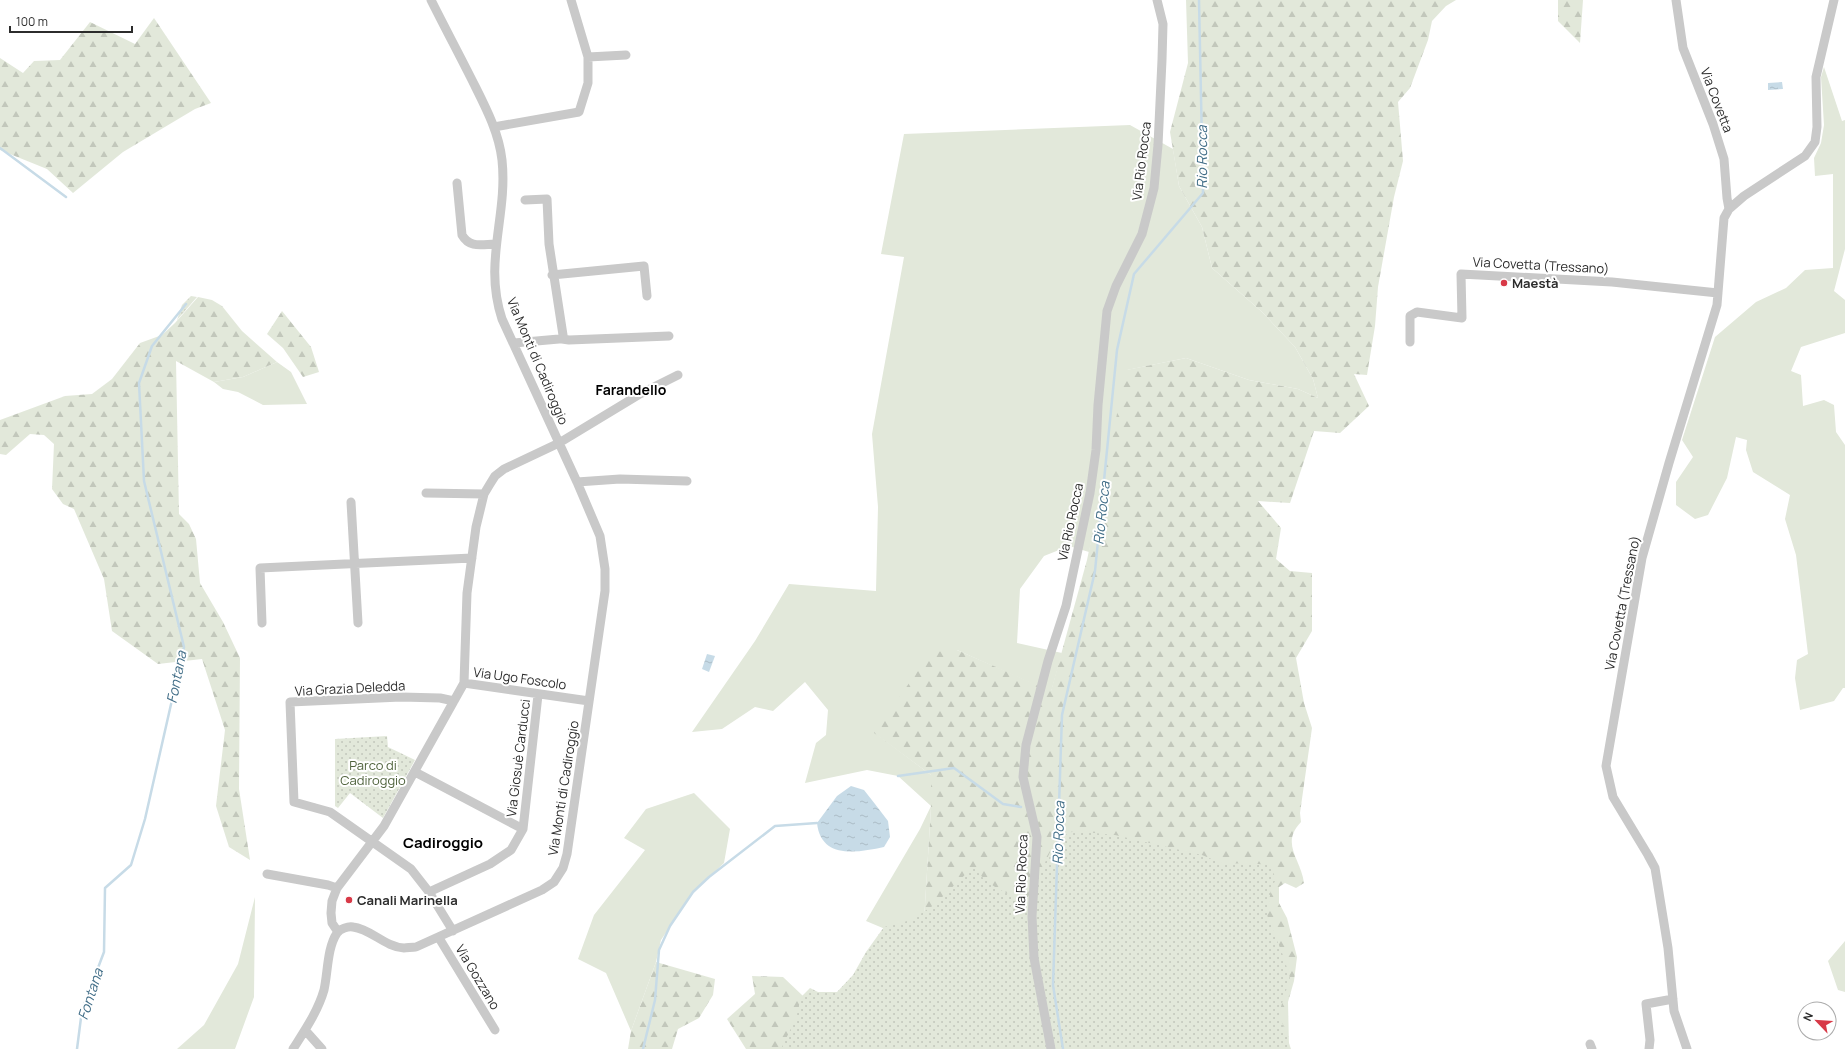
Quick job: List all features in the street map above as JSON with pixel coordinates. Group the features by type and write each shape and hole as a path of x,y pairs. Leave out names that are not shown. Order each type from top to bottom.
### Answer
{"street":[{"name":"Via Monti di Cadiroggio","path":"338,932 347,927 352,927 363,930 390,944 403,948 416,946 439,938 542,890 554,882 563,868 568,854 605,590 605,568 600,536 577,482 502,319 496,302 494,269 502,186 502,160 494,127 431,0"},
{"path":"494,127 579,112 588,83 588,57 571,0"},
{"name":"Via Rio Rocca","path":"1051,1049 1034,958 1032,916 1038,837 1023,776 1026,746 1048,661 1066,606 1090,494 1096,450 1098,405 1107,311 1116,286 1142,234 1154,188 1158,145 1163,24 1158,0"},
{"name":"Via Covetta","path":"1676,0 1683,48 1713,124 1724,159 1729,209"},
{"path":"1729,209 1744,196 1805,156 1815,142 1817,127 1816,77 1834,0"},
{"path":"588,57 626,55"},
{"path":"457,183 462,235 464,239 473,245 496,244"},
{"path":"525,200 547,199 552,274 563,335 562,338"},
{"name":"Via Covetta (Tressano)","path":"1673,999 1668,948 1655,868 1613,798 1606,766 1642,558 1717,305 1724,218 1729,209"},
{"path":"552,274 644,266 647,296"},
{"name":"Via Covetta (Tressano)","path":"1410,342 1410,316 1417,312 1462,318 1461,274 1612,282 1718,293"},
{"path":"514,343 562,338 569,340 669,336"},
{"path":"464,683 466,601 476,527 484,494 495,476 504,469 559,443 640,394 678,375"},
{"path":"577,482 620,480 687,481"},
{"path":"426,492 484,494"},
{"path":"351,502 358,623"},
{"path":"262,623 260,568 472,558"},
{"name":"Via Ugo Foscolo","path":"337,888 384,826 464,683 538,695 589,701"},
{"name":"Via Giosuè Carducci","path":"429,892 495,860 511,850 523,829 538,695"},
{"name":"Via Grazia Deledda","path":"373,841 330,812 294,802 290,702 401,697 440,698 454,701"},
{"path":"415,772 523,829"},
{"path":"373,841 411,869 429,892 453,931"},
{"path":"267,874 337,888 332,902 331,913 332,923 338,932 332,943 324,990 320,1002 293,1049"},
{"name":"Via Gozzano","path":"439,938 495,1030"},
{"path":"1649,1049 1650,1040 1646,1004 1673,999 1674,1011 1687,1049"},
{"path":"305,1030 322,1049"}],"green space":[{"path":"1186,0 1456,0 1446,6 1432,21 1428,40 1410,88 1398,102 1403,161 1394,197 1378,287 1375,326 1367,375 1354,374 1369,406 1340,433 1314,431 1290,503 1258,501 1281,528 1276,559 1290,571 1312,573 1312,631 1296,658 1304,703 1312,728 1300,813 1301,822 1292,837 1292,845 1304,883 1296,888 1285,883 1279,887 1279,903 1287,918 1297,957 1294,981 1288,1002 1289,1046 922,953 931,807 931,775 874,733 931,652 957,650 1051,691 1087,560 1126,370 1186,358 1249,380 1298,389 1318,398 1313,379 1295,347 1262,312 1212,268 1202,227 1179,186 1170,132 1188,63"},
{"path":"1558,0 1583,0 1580,43 1558,21"},
{"path":"154,18 211,103 195,109 123,152 73,193 47,169 0,150 0,58 23,73 34,61 60,60 90,22 135,44"},
{"path":"1824,67 1842,121 1845,120 1845,249 1834,291 1845,300 1845,333 1801,347 1791,371 1801,375 1803,406 1824,400 1834,405 1836,432 1845,445 1845,688 1843,688 1834,701 1800,710 1795,678 1797,660 1808,654 1796,555 1785,519 1790,495 1753,472 1746,450 1747,440 1736,437 1727,478 1708,515 1695,519 1676,505 1676,482 1693,457 1682,440 1715,337 1756,302 1786,288 1805,270 1833,268 1833,174 1815,176 1814,158 1821,143 1824,125 1821,77"},
{"path":"1130,125 1173,149 1179,186 1202,227 1212,268 1262,312 1295,347 1313,379 1318,398 1298,389 1249,380 1186,358 1127,370 1089,552 1069,546 1044,556 1020,589 1017,643 1062,653 1051,692 957,650 875,733 931,775 931,806 898,776 867,770 805,783 816,743 826,735 828,710 805,682 773,711 755,707 722,729 692,732 755,641 789,584 876,591 878,507 872,434 904,257 881,254 904,134"},
{"path":"191,296 197,297 177,320 182,305"},
{"path":"198,297 212,300 222,306 242,331 277,362 243,377 214,382 176,361 179,514 189,524 196,539 200,583 223,622 240,658 239,789 250,860 229,847 216,806 225,730 202,659 158,664 112,631 104,579 74,509 63,504 52,489 54,444 44,435 30,434 6,455 0,454 0,420 65,396 92,394 112,379 140,343 162,335"},
{"path":"282,311 311,347 319,372 303,377 283,348 267,334"},
{"path":"277,362 291,372 307,404 263,405 238,392 223,389 214,382 243,377"},
{"name":"Parco di Cadiroggio","path":"387,736 388,747 415,760 383,818 350,793 338,808 335,806 335,739"},
{"path":"694,793 730,829 724,863 693,892 661,940 656,962 631,1031 606,973 578,959 594,915 645,850 624,838 646,809"},
{"path":"931,806 922,953 909,939 866,921 920,829"},
{"path":"1074,831 1115,835 1202,855 1224,864 1247,863 1270,865 1276,879 1271,889 1267,915 1284,958 1290,978 1279,1013 1291,1049 781,1049 796,1018 801,997 810,988 818,992 837,992 853,975 866,952 884,927 911,920 934,905 973,867 979,874 997,888 1026,900 1056,842 1060,838"},
{"path":"255,897 254,997 235,1049 177,1049 204,1025 238,964"},
{"path":"1845,941 1845,992 1838,990 1828,961"},
{"path":"656,962 715,979 713,995 699,1018 678,1029 672,1049 628,1049 631,1031"},
{"path":"752,976 783,977 859,1049 746,1049 727,1019 755,994"}],"water":[{"path":"1782,82 1783,89 1768,90 1768,83"},
{"path":"707,654 715,656 709,672 702,669"},
{"path":"851,786 864,790 888,821 890,837 884,847 852,852 842,851 825,843 820,835 817,823 837,796"}],"waterway":[{"name":"Rio Rocca","path":"1063,1049 1053,985 1062,715 1095,571 1117,350 1134,274 1203,193 1199,0"},
{"path":"0,148 66,197"},
{"name":"Fontana","path":"77,1049 82,1010 104,952 105,888 131,865 145,819 184,647 144,481 139,383 152,346 186,304"},
{"path":"898,776 954,768 1003,804 1021,807"},
{"path":"643,1049 655,1000 659,950 670,926 693,892 709,877 775,826 817,823"}],"place":[{"name":"Maestà","path":"1504,283"},
{"name":"Canali Marinella","path":"349,900"}],"district":[{"name":"Farandello","path":"631,389"},
{"name":"Cadiroggio","path":"443,842"}]}
